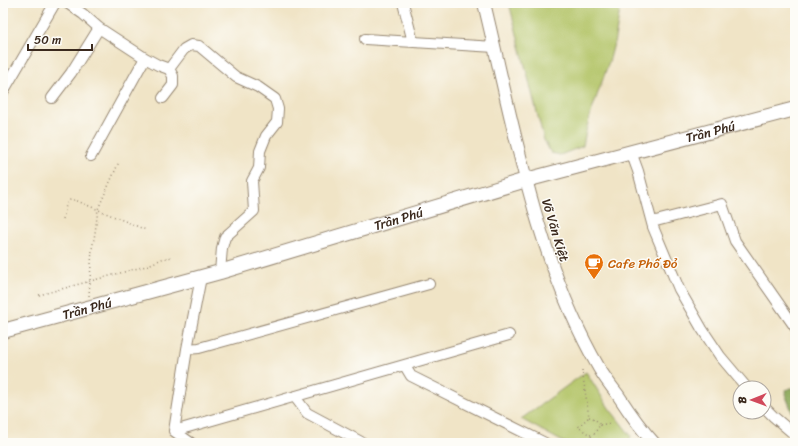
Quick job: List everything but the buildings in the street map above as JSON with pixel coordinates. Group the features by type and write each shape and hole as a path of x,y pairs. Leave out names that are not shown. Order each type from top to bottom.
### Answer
{"main road":[{"name":"Trần Phú","path":"3,331 220,272 526,180 795,109"}],"street":[{"path":"3,92 55,3"},
{"path":"67,3 99,28 145,58 169,69 173,76 173,85 163,98"},
{"path":"403,3 413,42"},
{"name":"Võ Văn Kiệt","path":"484,3 526,180 554,271 576,324 599,368 637,424 652,442"},
{"path":"52,98 71,73 99,28"},
{"path":"365,38 495,47"},
{"path":"169,69 184,49 191,45 199,46 236,77 258,87 275,99 278,109 277,122 266,136 260,151 259,168 252,181 254,211 225,237 222,248 220,272"},
{"path":"91,156 145,58"},
{"path":"631,152 638,171 652,222 679,289 720,356 740,380"},
{"path":"652,222 722,204 735,242 795,327"},
{"path":"174,431 187,349 201,277"},
{"path":"187,349 200,348 429,284"},
{"path":"174,431 509,335"},
{"path":"404,366 411,376 545,443"},
{"path":"295,397 307,413 363,443"},
{"path":"772,415 795,435"},
{"path":"174,431 191,443"}],"path":[{"path":"89,308 89,281 98,209 119,162"},
{"path":"63,219 66,205 70,200 80,201 146,230"},
{"path":"39,294 146,266 162,258 172,256"},
{"path":"582,370 588,417"},
{"path":"588,417 595,418 600,425"},
{"path":"588,417 578,427 590,436 595,443"},
{"path":"590,436 594,434 600,425 612,423"}],"green space":[{"path":"509,3 621,3 613,49 592,111 583,146 560,155 551,153 544,140"},
{"path":"586,372 609,408 631,436 628,443 565,443 521,419"},
{"path":"790,388 795,391 795,419 785,394 786,390"}],"place":[{"name":"Cafe Phố Đỏ","path":"594,280"}]}
